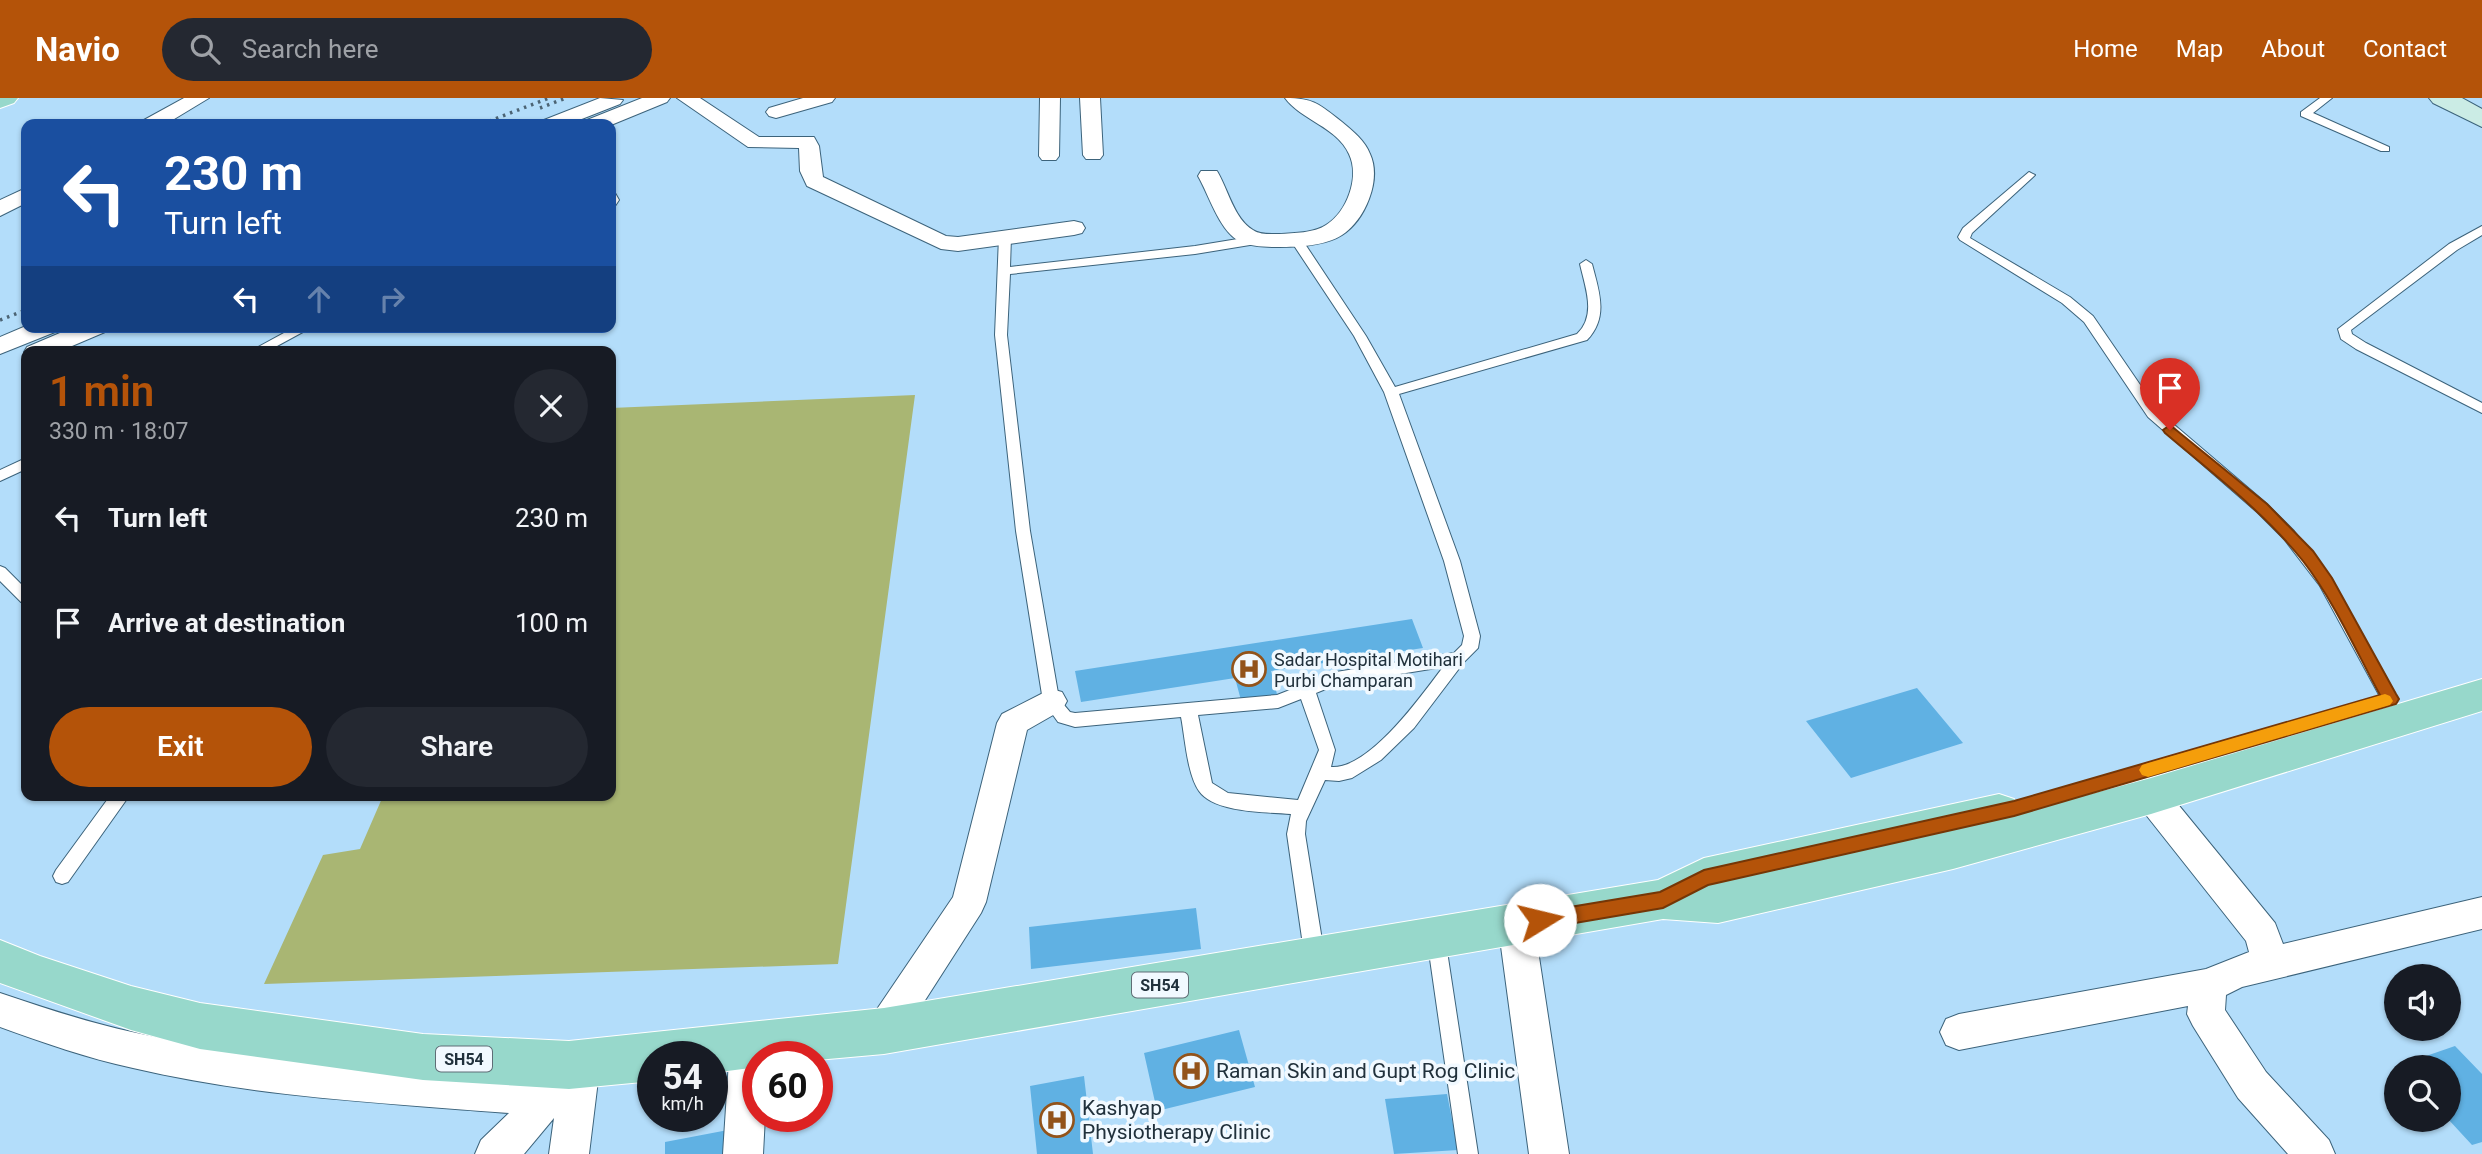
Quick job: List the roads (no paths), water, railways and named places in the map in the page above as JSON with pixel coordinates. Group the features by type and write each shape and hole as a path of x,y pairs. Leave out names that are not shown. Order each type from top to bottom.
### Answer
{"main road":[{"path":"0,100 5,98"},
{"name":"SH54","path":"1663,900 1704,878 2014,809 2482,672"},
{"name":"SH54","path":"788,1041 884,1031 1663,900 1718,903 1953,850 2151,796 2482,695"},
{"name":"SH54","path":"0,961 32,975 131,1008 200,1026 566,1076 637,1061"}],"street":[{"path":"564,119 617,98"},
{"path":"607,119 660,98"},
{"path":"687,98 755,143 809,142 810,172 815,181 934,240 958,244 1074,228"},
{"path":"776,112 825,98"},
{"path":"1049,98 1049,156"},
{"path":"1090,98 1093,155"},
{"path":"2442,98 2482,119"},
{"path":"1209,176 1238,229 1256,240 1325,234 1336,228 1359,197 1362,187 1360,153 1343,135 1298,99"},
{"path":"160,119 192,102"},
{"path":"0,209 21,197"},
{"path":"0,346 31,333"},
{"path":"50,346 82,333"},
{"path":"0,367 21,358"},
{"path":"884,1031 969,902 1013,723 1051,701"},
{"path":"2151,796 2262,934 2270,964"},
{"path":"1959,1032 2209,985 2237,972 2482,913"},
{"path":"1516,924 1549,1154"},
{"path":"2209,985 2206,1014 2252,1085 2315,1154"},
{"path":"0,1010 41,1026 152,1054 277,1075 566,1076"},
{"path":"495,1154 566,1076"},
{"path":"566,1076 569,1154"},
{"path":"743,1154 744,1132"}],"lane":[{"path":"2327,98 2305,114 2385,149"},
{"path":"2029,175 1964,237 2066,300 2090,319 2153,414 2262,508 2289,535 2326,582 2390,699"},
{"path":"2482,230 2453,247 2344,329 2346,336 2361,346 2482,409"},
{"path":"1005,237 1001,335 1023,531 1051,701 1064,717 1075,719 1278,701 1336,678 1458,658"},
{"path":"1296,238 1360,336 1391,392 1452,561 1472,636 1470,648 1458,658 1439,688 1415,715 1368,759 1344,774 1319,772"},
{"path":"1003,271 1195,250 1256,240"},
{"path":"1391,392 1571,343 1582,337 1594,326 1596,317 1586,264"},
{"path":"267,346 294,333"},
{"path":"0,476 21,466"},
{"path":"0,572 21,593"},
{"path":"1306,689 1327,750 1297,821 1296,834 1315,959"},
{"path":"1188,709 1202,779 1214,795 1225,800 1302,808"},
{"path":"62,876 116,801"},
{"path":"1436,937 1468,1154"}],"railway":[{"path":"495,119 549,98"},
{"path":"540,108 566,98"},
{"path":"0,320 21,312"}],"place":[{"name":"Sadar Hospital Motihari Purbi Champaran","path":"1249,669"},
{"name":"Raman Skin and Gupt Rog Clinic","path":"1191,1071"},
{"name":"Kashyap Physiotherapy Clinic","path":"1057,1120"}]}
